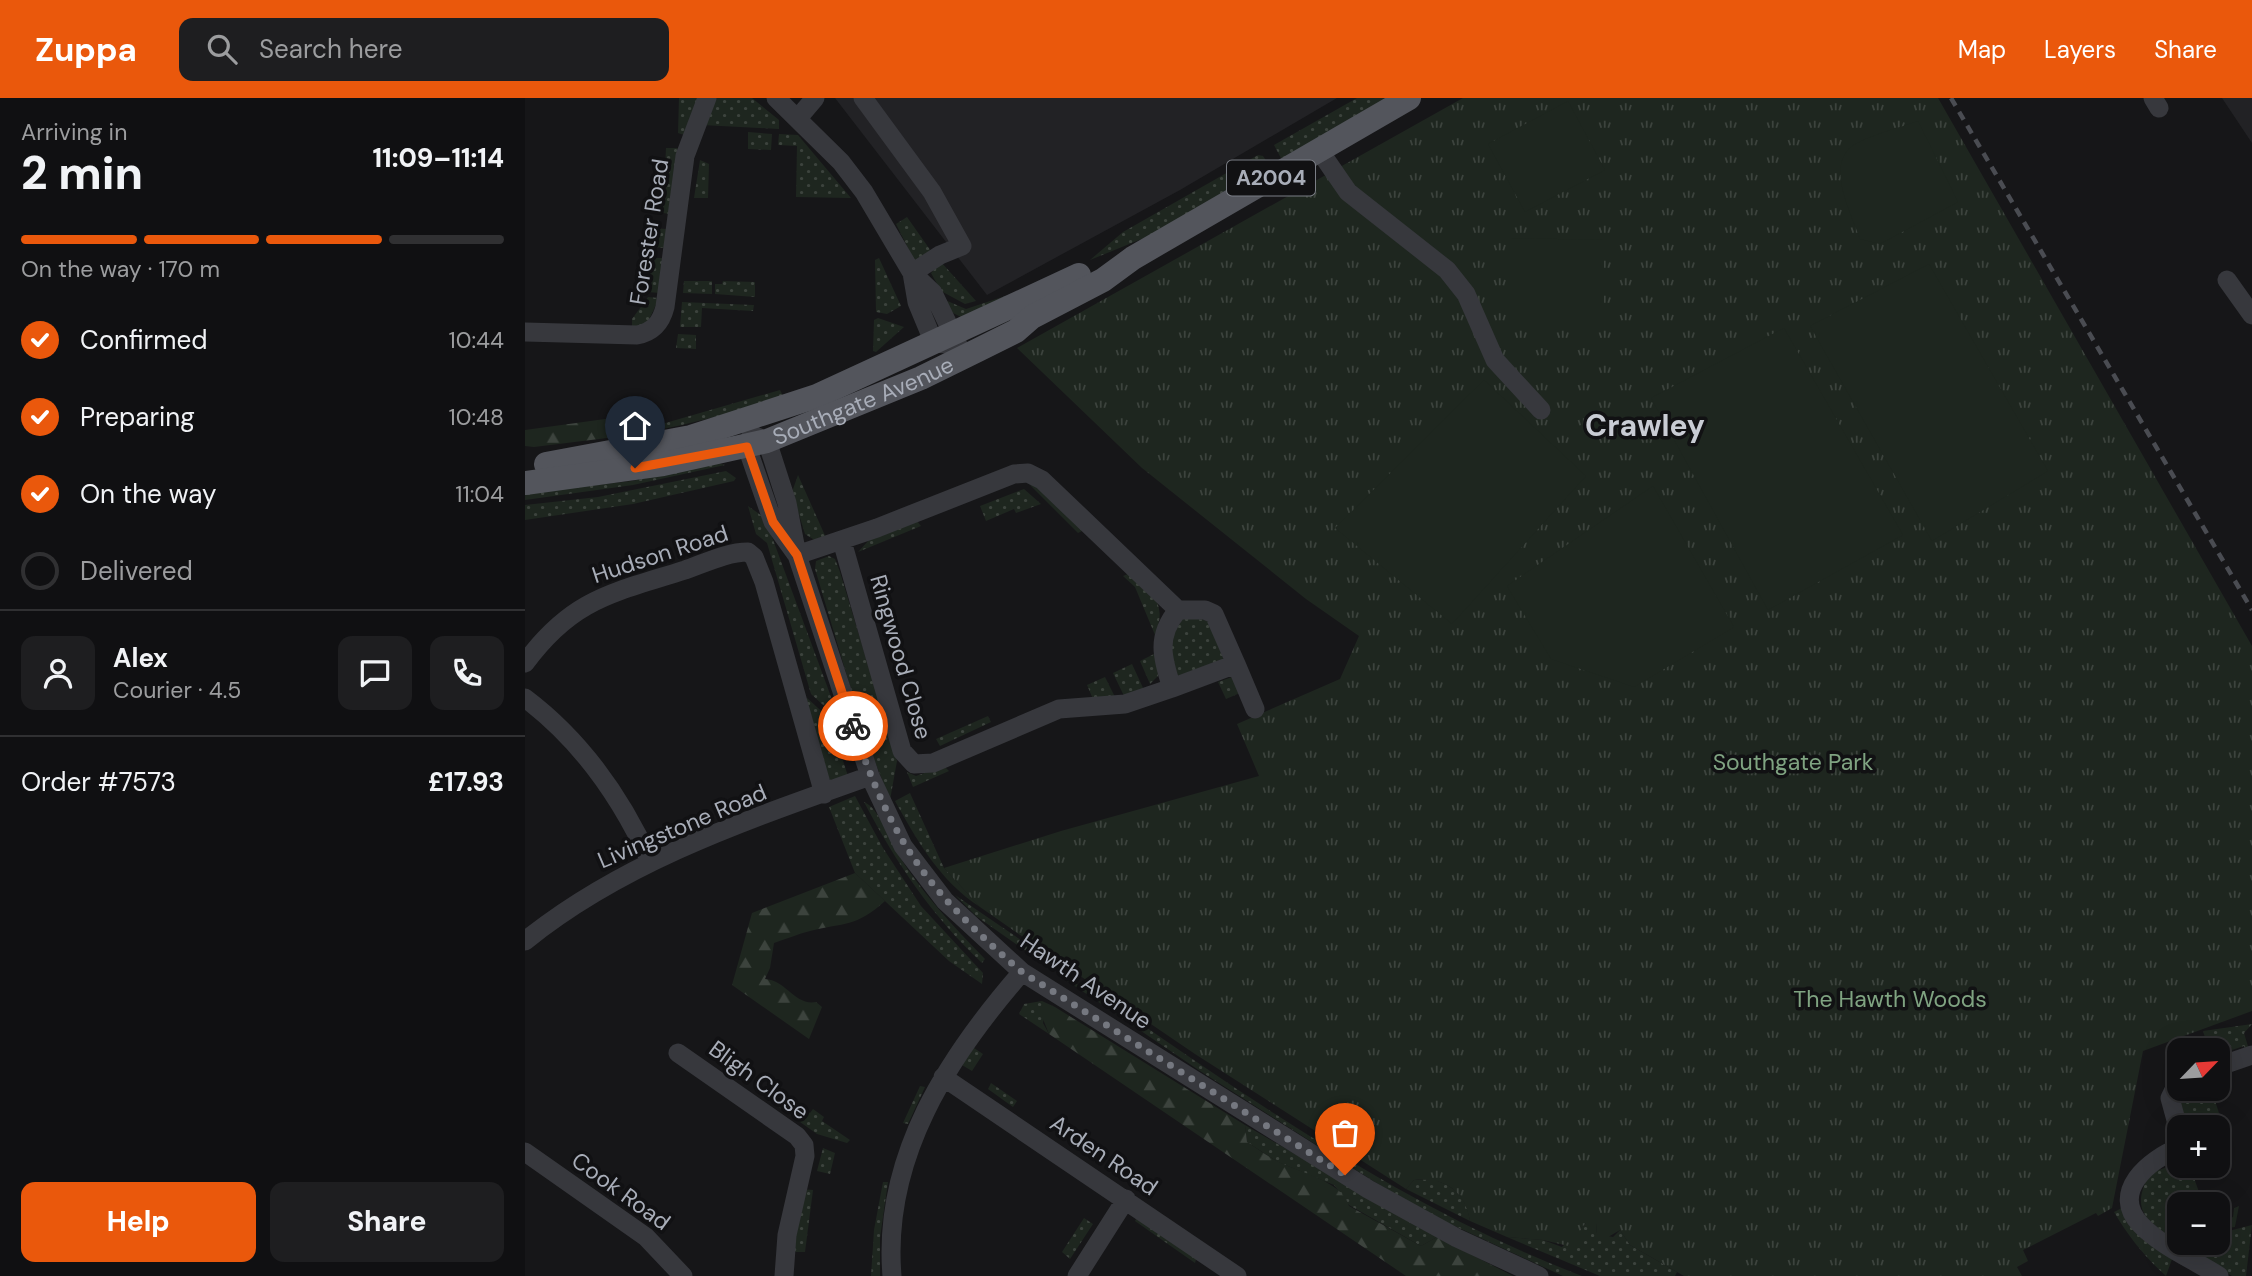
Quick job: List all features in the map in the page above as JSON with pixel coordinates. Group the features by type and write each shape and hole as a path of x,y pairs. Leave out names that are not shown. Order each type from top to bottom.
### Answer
{"main road":[{"name":"Southgate Avenue","path":"525,483 663,464 755,441 921,378 953,344 1016,331 1032,317 1103,280 1133,258 1409,98"},
{"name":"Southgate Avenue","path":"525,466 564,462 587,455 691,437 772,411 953,344 1096,267 1133,258"}],"street":[{"name":"Forester Road","path":"525,332 636,335 649,331 659,323 665,307 685,156 707,98"},
{"path":"776,98 841,162 865,192 912,274 917,302 953,344"},
{"path":"798,118 815,98"},
{"path":"863,98 932,192 962,246 940,255 912,274"},
{"path":"1319,149 1348,192 1447,270 1466,294 1495,360 1541,410"},
{"path":"2227,280 2252,315"},
{"path":"564,462 588,463 755,441 760,421 772,411"},
{"name":"Hawth Avenue","path":"755,441 787,503 797,555 870,776 903,846 945,901 1022,972 1368,1189 1457,1238 1539,1276"},
{"path":"797,555 842,541 1014,474 1028,473 1042,480 1178,610 1205,610 1214,614 1255,709"},
{"name":"Ringwood Close","path":"842,541 902,751 914,764 933,763 1059,709 1125,704 1236,664"},
{"name":"Hudson Road","path":"525,663 553,629 587,603 630,586 748,552 754,557 764,582 824,794"},
{"path":"1172,688 1162,658 1162,636 1178,610"},
{"path":"525,698 566,734 604,778 621,802 650,861"},
{"name":"Livingstone Road","path":"525,941 588,894 650,861 870,776"},
{"path":"892,1276 896,1202 902,1170 922,1116 943,1076 966,1041 1022,972"},
{"name":"Bligh Close","path":"678,1053 797,1136 804,1144 805,1156 790,1222 783,1276"},
{"path":"2230,1063 2252,1055"},
{"name":"Arden Road","path":"943,1076 1237,1276"},
{"name":"Cook Road","path":"525,1152 646,1237 683,1276"},
{"path":"2167,1155 2143,1168 2133,1181 2130,1192 2133,1212 2145,1229 2219,1276"},
{"path":"1077,1276 1126,1199"}],"shaded area":[{"path":"835,98 1337,98 1180,190 987,295"},
{"path":"2222,98 2252,98 2252,143"}],"green space":[{"path":"679,98 700,98 684,135 678,133"},
{"path":"714,98 752,98 779,120 779,129 702,125"},
{"path":"1357,98 1394,98 1283,162 1274,145"},
{"name":"Southgate Park","path":"1463,98 1938,98 2252,646 2252,1011 2178,1038 2167,1038 2167,1042 2143,1051 2112,1208 2098,1216 2096,1213 2023,1250 2028,1261 2017,1267 2022,1276 1684,1276 1630,1245 1620,1230 1603,1240 1597,1234 1596,1223 1586,1223 1581,1228 1584,1239 1577,1248 1543,1240 1507,1237 1470,1221 1463,1201 1444,1183 1414,1180 1406,1189 1195,1054 1020,935 980,907 944,868 1061,831 1259,776 1237,724 1340,679 1359,636 1306,599 1142,468 1017,348"},
{"path":"1568,101 1605,170 1525,212 1488,144"},
{"path":"1918,121 1958,202 1880,244 1860,239 1843,192 1841,167 1844,156 1851,147 1864,140"},
{"path":"748,132 772,134 771,150 748,149"},
{"path":"779,134 798,135 851,198 796,197 797,146 778,145"},
{"path":"666,148 677,148 680,151 670,214 663,213"},
{"path":"1258,155 1263,156 1271,168 1149,236 1090,260 1123,232"},
{"path":"700,160 709,164 708,198 694,198"},
{"path":"907,217 931,251 918,261 913,258 896,224"},
{"path":"651,228 667,229 665,248 650,247"},
{"path":"1509,238 1604,240 1604,326 1509,326"},
{"path":"649,258 664,258 660,293 648,292"},
{"path":"879,258 901,306 887,314 876,312 875,260"},
{"path":"941,262 976,301 965,304 941,291 931,273"},
{"path":"1929,264 2048,471 1932,541 1810,326"},
{"path":"684,281 712,281 712,294 683,293"},
{"path":"723,281 755,282 755,297 715,294 715,284 722,284"},
{"path":"1008,295 961,317 953,313 945,300 966,309"},
{"path":"648,297 659,298 647,324 632,327 632,319"},
{"path":"682,302 754,305 753,311 702,308 701,327 680,327"},
{"path":"878,318 904,327 876,352 873,351 874,320"},
{"path":"1784,328 1903,535 1768,610 1651,398"},
{"path":"678,334 696,335 696,349 676,348"},
{"path":"1484,380 1586,476 1452,624 1335,528"},
{"path":"780,390 784,398 738,411 669,428 599,439 620,425 655,426"},
{"path":"656,412 655,426 633,427 627,424 599,439 525,446 525,430"},
{"path":"718,463 725,465 633,485 525,500 525,493 632,481"},
{"path":"726,471 736,478 734,481 633,504 525,520 525,505 598,497"},
{"path":"798,475 827,540 816,541 805,534 792,492"},
{"path":"1029,484 1034,485 1084,530 1078,533"},
{"path":"1653,486 1734,627 1634,687 1551,659 1507,586"},
{"path":"1024,489 1041,504 1016,513 1014,509 986,521 980,506"},
{"path":"748,506 765,518 854,759 849,761 833,714 811,694 767,543 756,534"},
{"path":"917,521 921,526 858,552 869,540"},
{"path":"829,556 835,559 840,572 897,761 890,800 865,736 815,569 816,561"},
{"path":"1130,573 1151,594 1159,607 1159,624 1155,635 1135,587 1123,576"},
{"path":"1183,618 1209,620 1224,660 1186,677 1176,675 1168,641"},
{"path":"1156,653 1158,676 1150,684 1140,661"},
{"path":"1132,664 1144,690 1124,696 1113,673"},
{"path":"1105,677 1115,697 1093,699 1087,685"},
{"path":"1232,677 1240,693 1226,699 1218,682"},
{"path":"807,698 829,718 848,776 831,780 827,777 803,705"},
{"path":"988,716 991,722 940,746 936,739"},
{"path":"944,766 949,771 913,787 907,772 916,776"},
{"path":"910,793 944,868 980,907 942,873 912,831 895,801"},
{"path":"855,796 883,848 921,906 983,973 982,984 949,961 855,873 829,807"},
{"path":"864,802 879,816 905,866 926,894 985,959 982,963 947,927 916,888"},
{"path":"855,873 885,901 875,910 849,923 805,932 774,943 770,968 765,979 772,980 802,1000 816,1002 822,1007 809,1039 732,985 752,913"},
{"path":"955,895 1056,964 1053,970 976,916"},
{"path":"1063,978 1079,985 1082,983 1262,1105 1386,1182 1515,1248 1582,1276 1563,1276 1433,1216 1200,1071"},
{"path":"1042,1001 1055,1007 1046,1007 1043,1023 1049,1034 1019,1014 1024,1004"},
{"path":"1045,1007 1055,1007 1245,1125 1247,1142 1275,1160 1328,1183 1345,1197 1349,1206 1421,1246 1437,1237 1513,1276 1406,1276 1049,1034 1041,1014"},
{"path":"2252,1024 2244,1033 2250,1053 2247,1054 2244,1046 2230,1051 2230,1038 2205,1038 2203,1031"},
{"path":"974,1048 983,1054 972,1071 962,1065"},
{"path":"991,1083 1017,1101 1013,1107 988,1089"},
{"path":"920,1086 925,1087 908,1124 903,1123"},
{"path":"784,1095 810,1113 813,1109 824,1117 822,1121 850,1140 847,1143 817,1134 776,1105"},
{"path":"2181,1101 2215,1101 2220,1115 2183,1115"},
{"path":"1245,1125 1437,1237 1421,1246 1349,1205 1334,1185 1278,1162 1247,1142"},
{"path":"823,1148 835,1153 830,1174 817,1171"},
{"path":"2167,1167 2167,1178 2194,1178 2199,1192 2167,1192 2167,1234 2150,1221 2142,1206 2141,1197 2150,1173"},
{"path":"1430,1179 1446,1184 1462,1198 1470,1221 1406,1189 1414,1180"},
{"path":"883,1182 888,1182 880,1238 880,1276 871,1276 874,1230"},
{"path":"801,1189 813,1190 805,1252 789,1252"},
{"path":"2239,1206 2235,1227 2230,1228 2230,1218 2233,1217 2234,1208"},
{"path":"2122,1208 2172,1259 2166,1276 2131,1238 2114,1212"},
{"path":"1137,1217 1197,1256 1195,1263 1135,1221"},
{"path":"1084,1218 1093,1224 1070,1259 1062,1252"},
{"path":"1586,1223 1596,1223 1597,1234 1613,1237 1620,1230 1630,1245 1677,1272 1675,1276 1600,1276 1507,1237 1543,1240 1562,1247"},
{"path":"2252,1225 2246,1276 2232,1276 2199,1255 2230,1255 2230,1231"}],"railway":[{"path":"1951,98 2252,610"}],"way so far":[{"path":"853,726 870,776 903,846 945,901 993,947 1022,972 1345,1175"}],"district":[{"name":"Crawley","path":"1645,425"}],"route":[{"path":"635,468 747,447 773,522 797,555 853,726"}],"park label":[{"name":"The Hawth Woods","path":"1890,999"}]}
